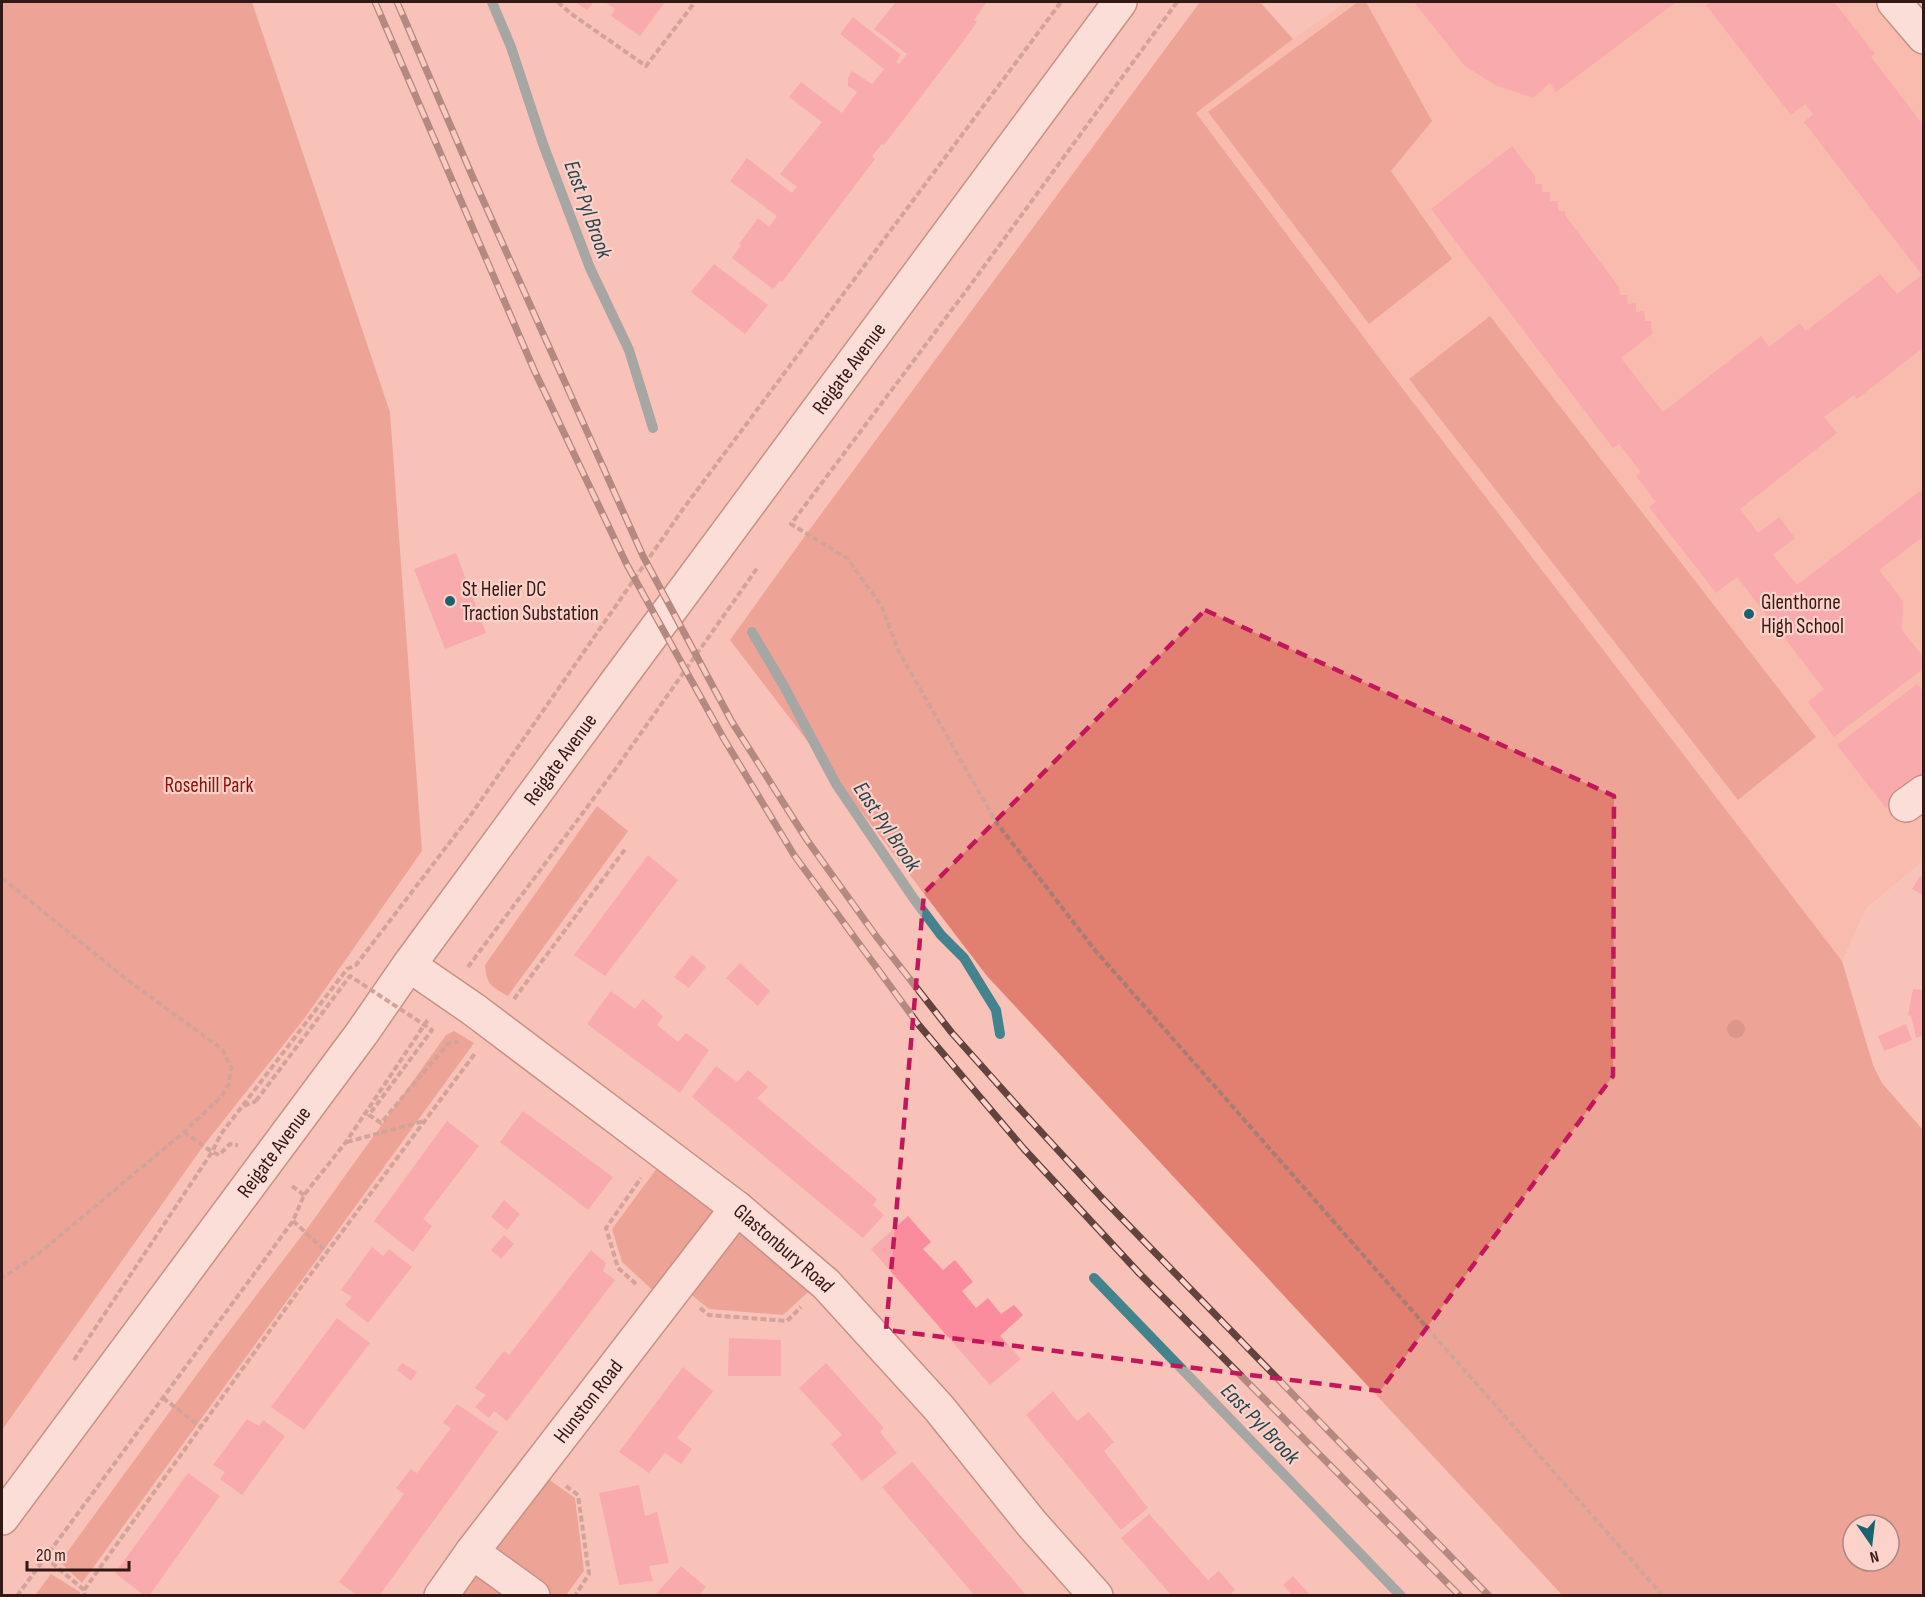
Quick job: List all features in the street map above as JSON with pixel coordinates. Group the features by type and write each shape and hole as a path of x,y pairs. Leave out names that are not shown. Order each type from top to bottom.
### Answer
{"main road":[{"name":"Reigate Avenue","path":"2,1518 362,1034 409,965 1120,2"},
{"path":"1894,2 1923,37"},
{"name":"Glastonbury Road","path":"409,965 488,1036 660,1150 737,1208 826,1284 939,1408 1032,1524 1096,1596"},
{"name":"Hunston Road","path":"441,1596 472,1552 737,1208"},
{"path":"472,1552 533,1596"}],"path":[{"path":"558,2 570,13 646,66 695,2"},
{"name":"Reigate Avenue","path":"67,1369 212,1152 221,1134 347,969 356,965 470,816 683,509 1061,2"},
{"path":"1177,2 969,287 791,524 848,559 882,607 897,650 996,822 1094,949 1663,1596"},
{"path":"476,958 605,783 758,567"},
{"path":"84,1590 327,1252 626,848"},
{"path":"2,878 126,979 222,1049 231,1066 229,1083 221,1096 184,1132 38,1254 2,1278"},
{"path":"243,1106 256,1101 350,976 432,1030 369,1115 381,1123 449,1043 488,1036"},
{"path":"17,1596 293,1221 304,1196 346,1142 425,1023"},
{"path":"346,1142 424,1121"},
{"path":"184,1132 219,1155 230,1144 239,1145"},
{"path":"660,1150 606,1228 618,1268 669,1297 710,1315 787,1322 826,1284"},
{"path":"293,1221 327,1252"},
{"path":"162,1398 201,1426"},
{"path":"538,1466 578,1495 589,1574 575,1596"},
{"path":"45,1557 84,1590 85,1596"}],"highlighted area":[{"path":"1205,610 1614,796 1613,1076 1380,1391 886,1330 924,893"}],"shaded area":[{"name":"Glenthorne High School","path":"1346,2 1923,2 1923,861 1866,908 1842,961 1386,367 1196,113"}],"green space":[{"name":"Rosehill Park","path":"2,2 252,2 390,412 422,851 304,1019 204,1145 2,1430"},
{"path":"1200,2 1260,2 1293,39 1196,113 1386,367 1842,961 1873,1065 1882,1083 1923,1130 1923,1595 1562,1595 987,976 730,640"},
{"path":"1358,2 1366,2 1432,121 1391,171 1452,259 1369,324 1208,112"},
{"path":"1490,316 1816,737 1738,800 1409,379"},
{"path":"597,806 628,831 508,996 491,985 485,965"},
{"path":"454,1031 474,1043 82,1583 60,1562 214,1351 309,1226 446,1035"},
{"path":"663,1160 816,1285 783,1315 709,1309 672,1279 658,1295 622,1262 612,1229"},
{"path":"540,1473 575,1498 584,1571 566,1595 448,1596"},
{"path":"51,1574 80,1592 80,1595 35,1595"}],"building":[{"path":"575,2 594,2 587,10"},
{"path":"605,2 665,2 640,36 611,16 615,9"},
{"path":"896,2 987,2 974,20 977,22 962,43 884,145 882,144 872,156 875,159 782,282 780,281 773,289 732,258 758,218 769,227 777,216 730,181 747,158 792,193 797,187 780,174 822,122 789,97 801,82 842,113 857,92 848,86 848,78 852,71 872,84 884,69 840,34 853,17 901,55 896,62 899,64 907,54 874,29"},
{"path":"1414,2 1676,2 1556,92 1550,83 1533,98 1495,85 1465,66"},
{"path":"1710,2 1834,2 1875,54 1871,57 1924,126 1924,347 1857,399 1854,395 1824,417 1837,433 1740,509 1758,533 1779,517 1795,538 1773,555 1797,585 1924,488 1924,536 1879,570 1903,601 1902,630 1924,658 1924,668 1834,737 1808,702 1824,689 1737,577 1716,593 1649,507 1656,502 1636,476 1641,472 1619,444 1613,448 1431,209 1512,146 1535,176 1535,184 1542,184 1542,192 1550,192 1550,201 1558,201 1558,211 1565,211 1565,215 1619,287 1620,295 1627,295 1628,304 1636,303 1636,312 1644,311 1645,321 1651,321 1652,334 1621,358 1663,412 1761,336 1769,347 1800,323 1806,331 1880,274 1897,294 1922,275 1804,122 1813,114 1805,104 1791,115 1706,5"},
{"path":"714,264 768,305 745,334 691,292"},
{"name":"St Helier DC Traction Substation","path":"456,553 486,633 445,649 414,569"},
{"path":"1917,684 1924,692 1924,779 1886,808 1837,745"},
{"path":"648,855 678,880 605,976 574,955"},
{"path":"1920,876 1924,879 1924,896 1912,889"},
{"path":"692,955 706,967 689,988 674,977"},
{"path":"740,963 770,991 758,1006 726,978"},
{"path":"1913,989 1924,990 1924,1035 1916,1038 1911,1015 1908,1016"},
{"path":"611,991 635,1009 643,999 663,1016 657,1025 678,1042 686,1033 709,1050 680,1093 587,1024"},
{"path":"1906,1024 1912,1040 1884,1051 1878,1036"},
{"path":"716,1066 737,1082 748,1070 768,1087 757,1098 877,1199 873,1205 884,1215 863,1238 692,1097"},
{"path":"523,1111 613,1177 588,1210 500,1142"},
{"path":"447,1121 479,1146 423,1219 432,1226 413,1252 374,1221"},
{"path":"504,1200 520,1214 507,1230 491,1217"},
{"path":"908,1216 931,1242 923,1249 943,1270 955,1260 973,1282 962,1291 976,1308 988,1298 1001,1314 1014,1305 1023,1315 1000,1336 1021,1359 990,1385 871,1249"},
{"path":"504,1235 514,1244 501,1259 491,1250"},
{"path":"372,1247 383,1256 389,1249 412,1267 368,1323 345,1305 352,1297 341,1290"},
{"path":"591,1250 606,1263 603,1271 615,1280 507,1421 494,1411 489,1418 475,1407 486,1395 475,1388 504,1351 509,1355"},
{"path":"337,1318 370,1343 304,1430 271,1407"},
{"path":"729,1338 781,1340 781,1376 728,1376"},
{"path":"402,1363 417,1372 411,1381 397,1370"},
{"path":"826,1363 884,1428 880,1432 897,1453 862,1481 831,1444 842,1435 799,1388"},
{"path":"683,1367 713,1391 677,1438 692,1449 681,1464 665,1453 649,1473 619,1452"},
{"path":"1053,1391 1077,1421 1089,1412 1114,1442 1104,1451 1148,1508 1121,1530 1026,1415"},
{"path":"457,1404 498,1432 379,1596 358,1596 339,1582 404,1494 396,1488 411,1469 417,1473 451,1428 443,1423"},
{"path":"247,1419 259,1426 263,1420 285,1436 242,1495 220,1479 225,1472 213,1465"},
{"path":"912,1462 1027,1596 975,1596 882,1487"},
{"path":"188,1473 220,1496 149,1596 145,1596 115,1573"},
{"path":"639,1485 645,1516 657,1512 669,1563 649,1566 653,1581 619,1585 599,1493"},
{"path":"1149,1514 1208,1580 1219,1571 1235,1590 1229,1596 1172,1596 1121,1538"},
{"path":"681,1566 706,1587 698,1596 654,1596"},
{"path":"1293,1576 1311,1596 1293,1596 1283,1585"}],"waterway":[{"name":"East Pyl Brook","path":"492,2 511,47 543,144 590,268 629,350 653,428"},
{"name":"East Pyl Brook","path":"752,632 836,784 914,899 941,935 964,958 996,1010 1000,1034"},
{"name":"East Pyl Brook","path":"1094,1278 1401,1596"}],"railway":[{"path":"375,2 535,372 627,565 724,739 794,855 918,1024 1024,1149 1139,1273 1460,1596"},
{"path":"397,2 474,180 643,556 732,722 807,840 876,936 952,1033 1021,1110 1101,1197 1489,1596"}],"place":[{"name":"St Helier DC Traction Substation","path":"450,601"},
{"name":"Glenthorne High School","path":"1749,614"}]}
